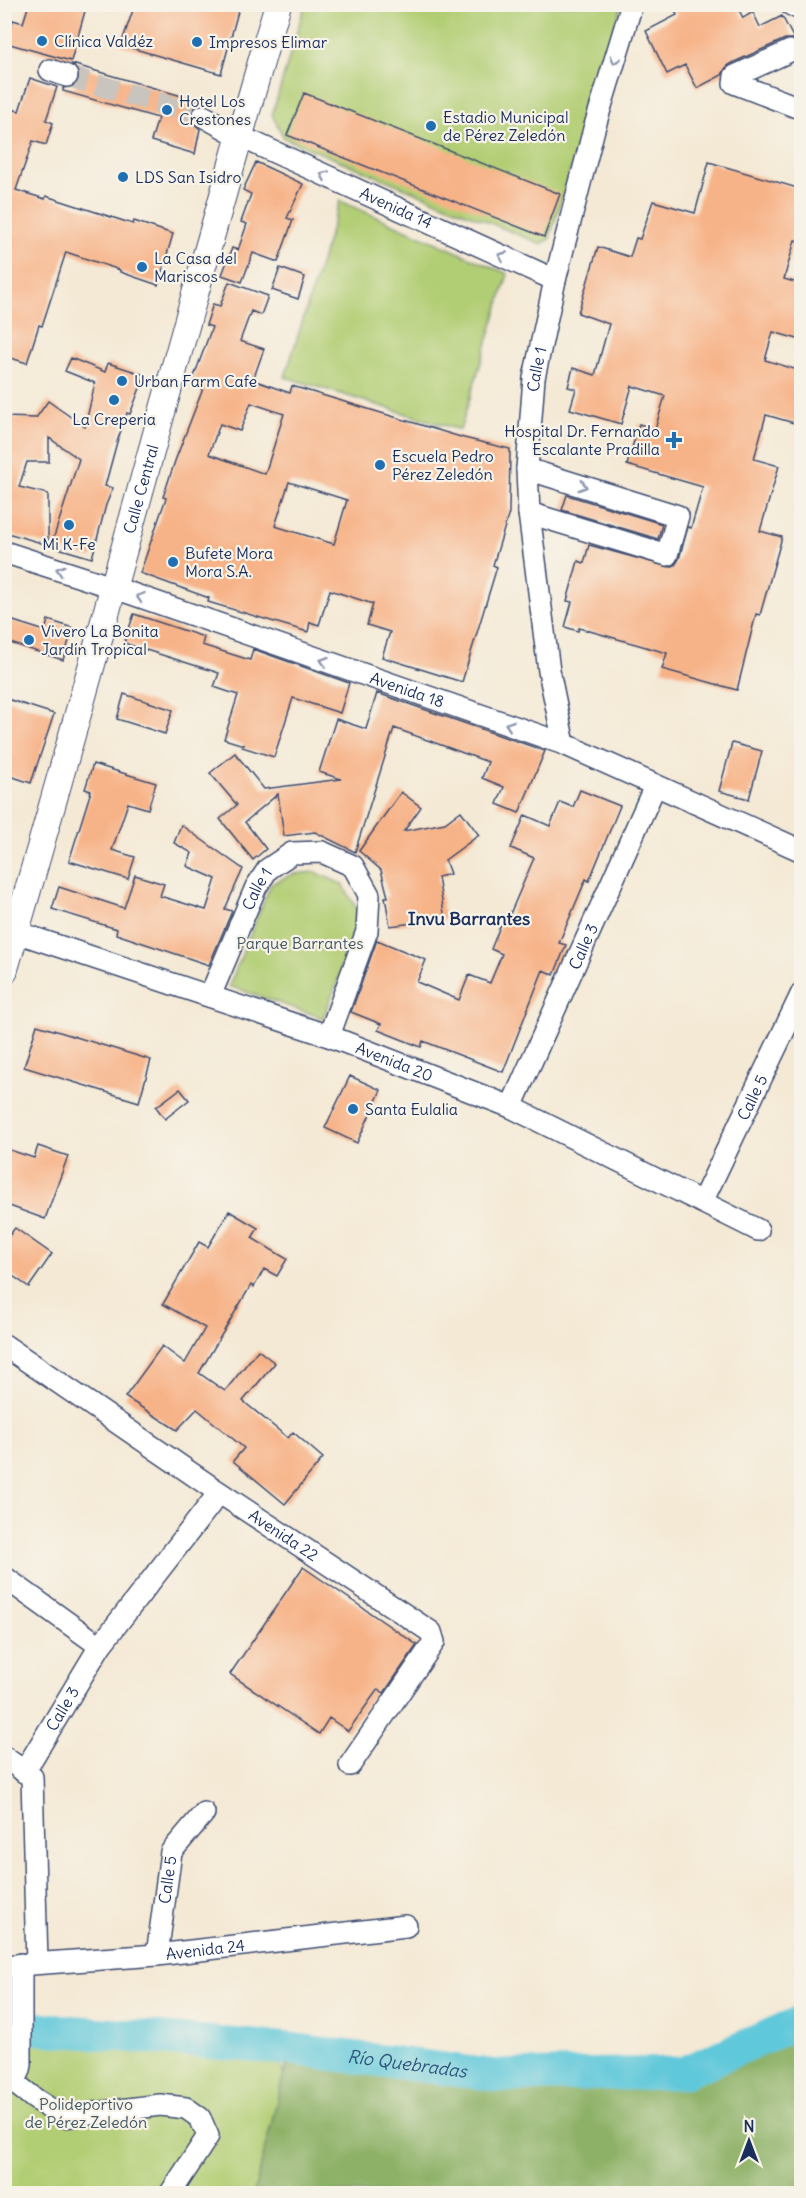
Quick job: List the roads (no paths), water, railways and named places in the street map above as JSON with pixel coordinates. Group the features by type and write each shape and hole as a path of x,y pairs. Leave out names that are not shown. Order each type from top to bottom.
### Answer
{"main road":[{"name":"Calle Central","path":"4,972 115,588 239,136 278,4"}],"street":[{"name":"Calle 1","path":"564,744 549,671 529,513 527,469 534,378 555,280 594,129 632,4"},
{"path":"790,4 801,10"},
{"path":"790,51 735,75 734,83 801,109"},
{"name":"Avenida 14","path":"203,116 239,136 555,280"},
{"path":"527,469 678,516 667,555 529,513"},
{"name":"Avenida 18","path":"4,552 115,588 564,744 801,851"},
{"name":"Calle 3","path":"511,1107 655,786"},
{"name":"Calle 1","path":"210,996 256,887 268,869 292,853 322,852 353,866 369,895 367,931 329,1036"},
{"name":"Avenida 20","path":"16,932 329,1036 511,1107 758,1230"},
{"name":"Calle 5","path":"702,1202 801,993"},
{"name":"Avenida 22","path":"4,1345 219,1492 431,1632 435,1642 350,1765"},
{"name":"Calle 3","path":"14,1774 100,1646 219,1492"},
{"path":"4,1577 100,1646"},
{"path":"4,1757 14,1774 32,1777 21,1964 21,2065 19,2074 8,2082 63,2117 160,2105 186,2108 200,2118 208,2136 170,2193"},
{"name":"Calle 5","path":"157,1955 171,1852 204,1814"},
{"name":"Avenida 24","path":"21,1964 157,1955 406,1926"}],"waterway":[{"name":"Río Quebradas","path":"4,2026 290,2049 499,2076 683,2073 802,2021"}],"tunnel":[{"path":"67,76 203,116"}],"place":[{"name":"Clínica Valdéz","path":"42,41"},
{"name":"Impresos Elimar","path":"197,42"},
{"name":"Hotel Los Crestones","path":"167,110"},
{"name":"Estadio Municipal de Pérez Zeledón","path":"431,126"},
{"name":"LDS San Isidro","path":"123,177"},
{"name":"La Casa del Mariscos","path":"142,267"},
{"name":"Urban Farm Cafe","path":"122,381"},
{"name":"La Creperia","path":"114,400"},
{"name":"Hospital Dr. Fernando Escalante Pradilla","path":"674,440"},
{"name":"Escuela Pedro Pérez Zeledón","path":"380,465"},
{"name":"Mi K-Fe","path":"69,525"},
{"name":"Bufete Mora Mora S.A.","path":"173,562"},
{"name":"Vivero La Bonita Jardín Tropical","path":"29,640"},
{"name":"Santa Eulalia","path":"353,1109"}],"district":[{"name":"Invu Barrantes","path":"469,919"}],"park label":[{"name":"Parque Barrantes","path":"300,943"},
{"name":"Polideportivo de Pérez Zeledón","path":"86,2113"}]}
